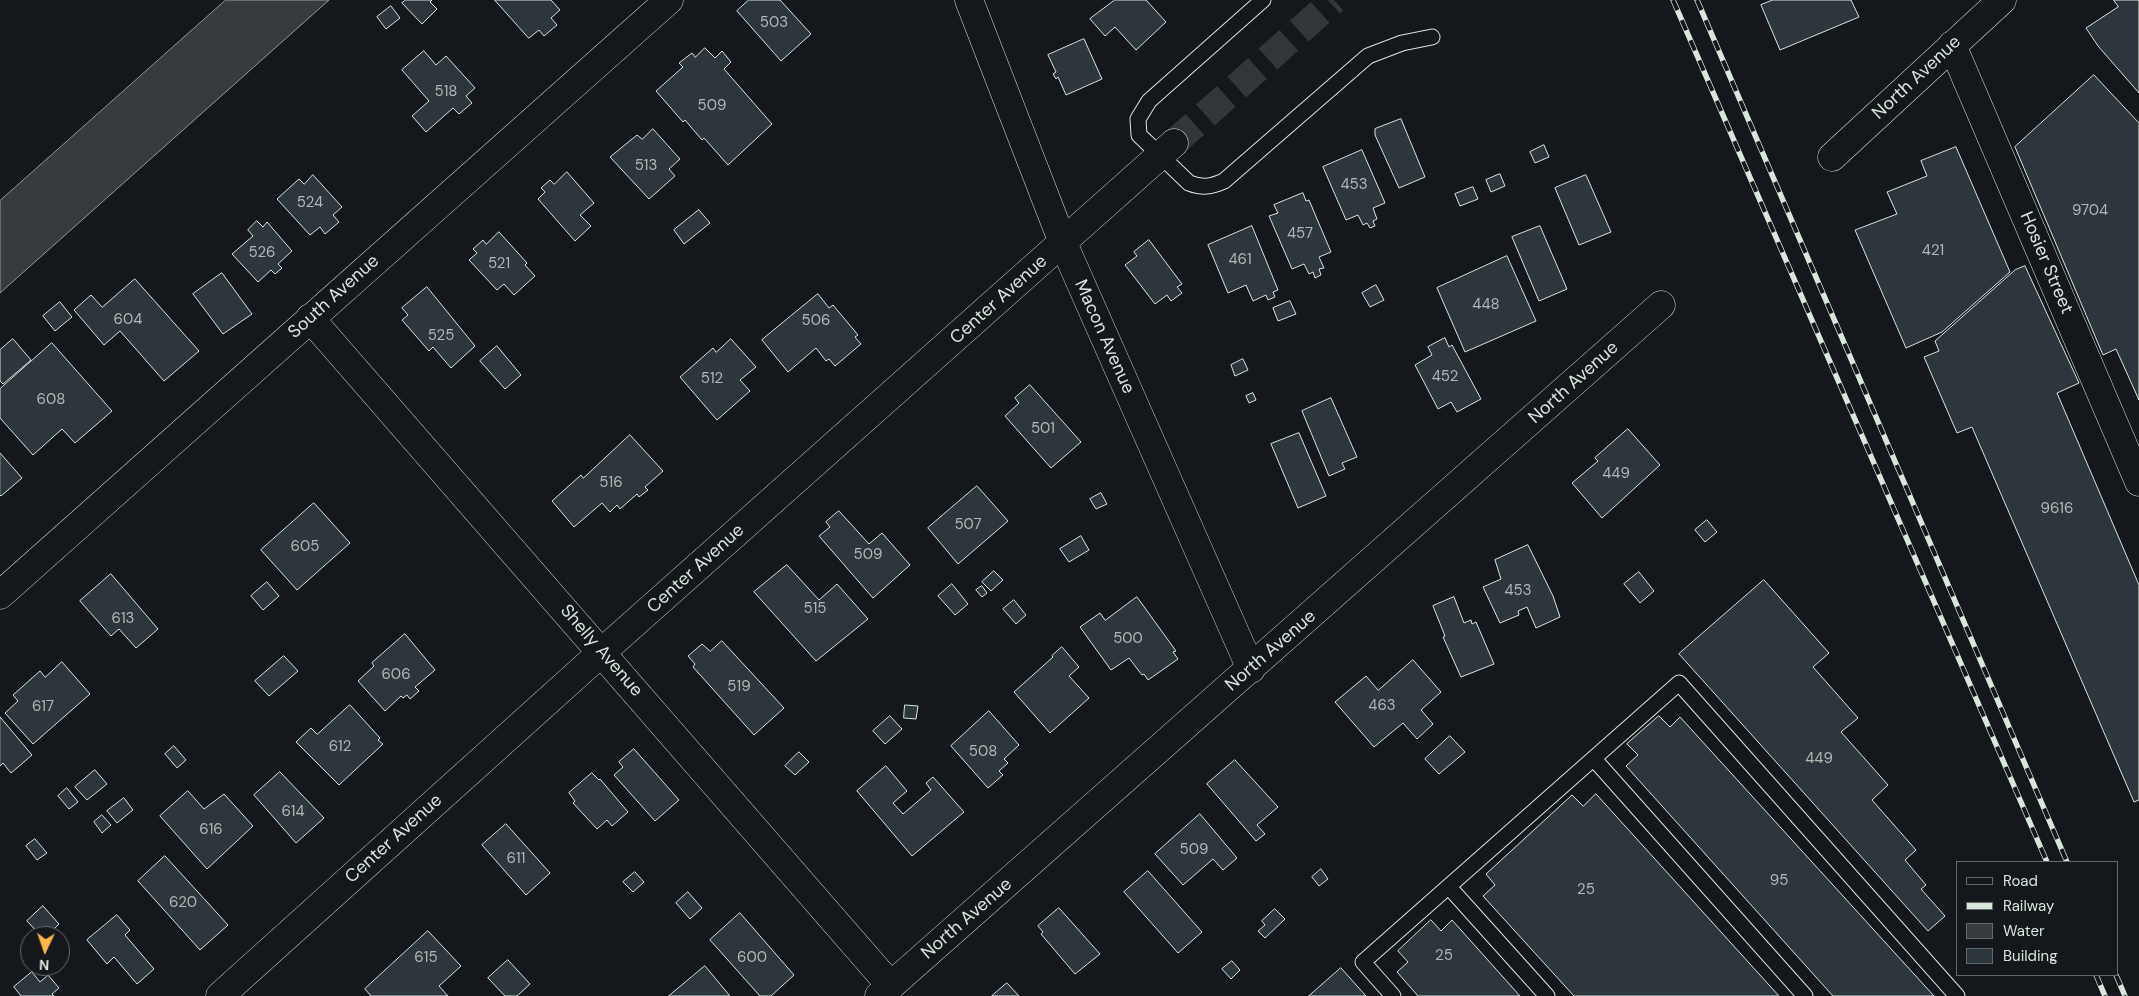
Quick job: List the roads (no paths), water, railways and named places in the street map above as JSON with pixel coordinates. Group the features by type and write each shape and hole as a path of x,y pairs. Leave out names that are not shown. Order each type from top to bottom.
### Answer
{"street":[{"name":"South Avenue","path":"0,594 669,0"},
{"name":"Macon Avenue","path":"969,0 1062,243 1251,669"},
{"name":"North Avenue","path":"1832,157 1952,44 2002,0"},
{"name":"Hosier Street","path":"1952,44 2139,482"},
{"name":"Center Avenue","path":"220,996 602,652 1167,150"},
{"name":"North Avenue","path":"885,991 1661,306"},
{"name":"Shelly Avenue","path":"310,318 602,652 885,991"}],"lane":[{"path":"1263,0 1149,101 1138,119 1139,135 1167,150 1189,183 1199,187 1211,187 1224,181 1368,56 1402,43 1432,37"},
{"path":"1392,996 1363,962 1679,683 1957,996"},
{"path":"1594,759 1805,996"},
{"path":"1449,887 1547,996"}],"water":[{"path":"226,0 329,0 0,293 0,201"}],"tunnel":[{"path":"1174,143 1334,0"}],"railway":[{"path":"1673,0 2047,861"},
{"path":"1697,0 2067,861"},
{"path":"2096,976 2105,996"},
{"path":"2116,976 2125,996"}]}
